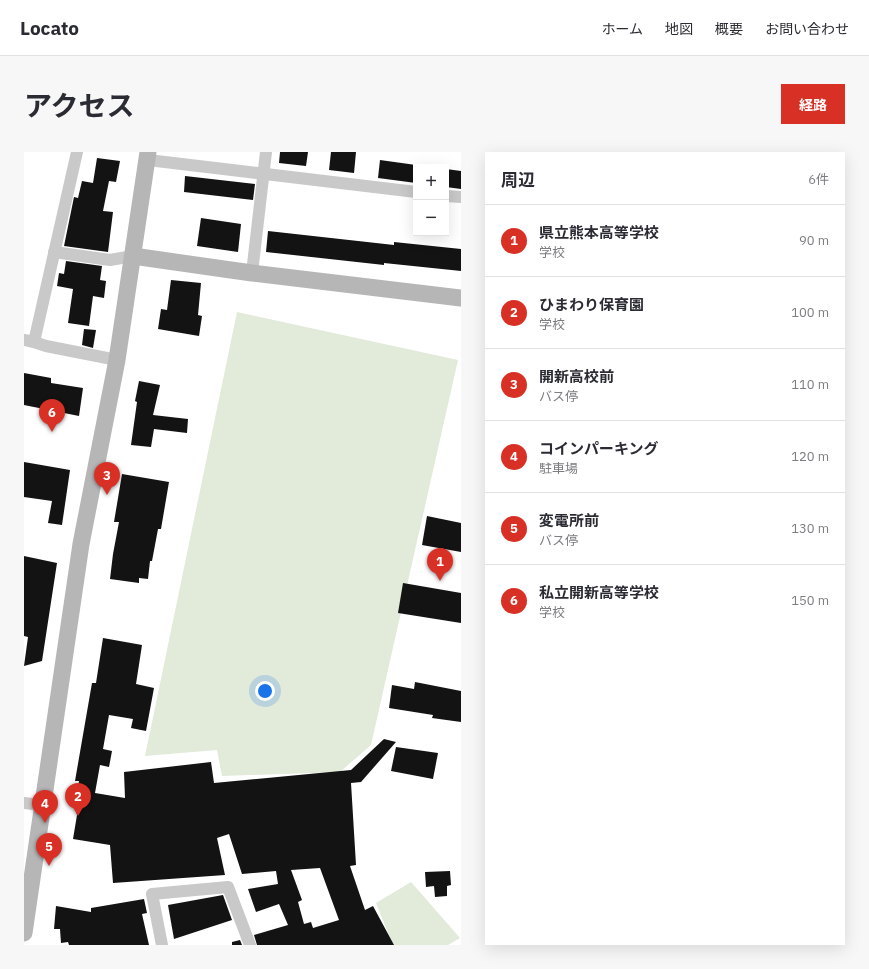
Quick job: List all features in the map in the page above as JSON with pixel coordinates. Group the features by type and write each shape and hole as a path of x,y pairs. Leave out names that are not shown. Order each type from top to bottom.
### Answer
{"street":[{"path":"77,152 54,252 29,341 46,346 117,360"},
{"path":"252,273 266,152"},
{"path":"24,928 28,875 42,806 81,544 117,360 148,156 263,175 413,192"},
{"path":"449,196 461,197"},
{"path":"54,252 110,260 133,256 252,273 461,298"},
{"path":"24,803 42,806"},
{"path":"162,945 152,894 228,886 250,945"}],"green space":[{"path":"237,312 458,360 371,745 340,772 222,776 217,750 145,756"},
{"path":"411,882 460,938 448,945 393,945 376,903"}],"building":[{"path":"280,152 308,152 306,166 279,163"},
{"path":"331,152 356,152 354,173 329,170"},
{"path":"97,158 120,161 116,182 109,181 103,211 113,212 108,252 64,246 74,197 78,198 82,181 93,183"},
{"path":"380,160 413,165 413,183 378,178"},
{"path":"449,169 461,171 461,189 449,187"},
{"path":"185,176 255,184 253,200 184,192"},
{"path":"201,218 241,224 238,252 197,246"},
{"path":"268,231 394,245 394,242 461,249 461,271 384,263 384,265 266,252"},
{"path":"66,261 102,266 100,280 106,281 104,298 93,296 89,326 68,323 73,289 57,286 59,273 64,274"},
{"path":"171,280 201,283 198,315 202,316 199,336 158,329 161,309 167,310"},
{"path":"84,329 96,330 93,348 82,345"},
{"path":"24,373 51,378 51,383 83,388 79,416 24,405"},
{"path":"139,381 160,385 153,415 188,419 187,433 154,429 151,447 131,445 137,402 135,401"},
{"path":"24,462 70,470 62,525 48,523 52,501 24,497"},
{"path":"122,474 169,482 161,529 158,529 152,561 150,561 148,579 139,578 139,583 110,579 119,522 114,522"},
{"path":"427,516 461,523 461,552 422,545"},
{"path":"24,556 57,563 42,661 24,666 28,637 24,636"},
{"path":"403,583 461,593 461,623 398,613"},
{"path":"103,638 142,645 136,684 154,688 146,731 131,728 133,719 109,715 103,749 112,751 109,767 100,765 95,793 125,798 124,772 211,762 214,783 351,770 384,739 396,742 361,782 351,783 356,865 350,866 365,910 373,906 394,945 257,945 254,935 288,925 279,904 256,912 248,889 278,884 276,871 242,874 229,834 217,838 225,875 113,883 110,845 73,839 77,815 75,808 79,781 75,781 92,683 96,683","holes":["320,868 339,920 313,928 311,922 304,924 298,902 302,900 291,870"]},
{"path":"415,682 461,691 461,722 432,718 433,715 389,708 392,685 414,689"},
{"path":"396,747 438,753 433,779 391,771"},
{"path":"450,871 451,885 447,886 447,896 435,897 434,886 426,887 425,872"},
{"path":"223,895 232,920 174,939 168,905"},
{"path":"144,899 147,913 142,914 149,945 69,945 68,942 61,943 60,929 54,929 56,906 91,912 91,908"},
{"path":"240,940 242,945 232,945 232,942"}],"place":[{"name":"私立開新高等学校","path":"52,432"},
{"name":"開新高校前","path":"107,495"},
{"name":"県立熊本高等学校","path":"440,581"},
{"name":"ひまわり保育園","path":"78,816"},
{"name":"コインパーキング","path":"45,823"},
{"name":"変電所前","path":"49,866"}]}
